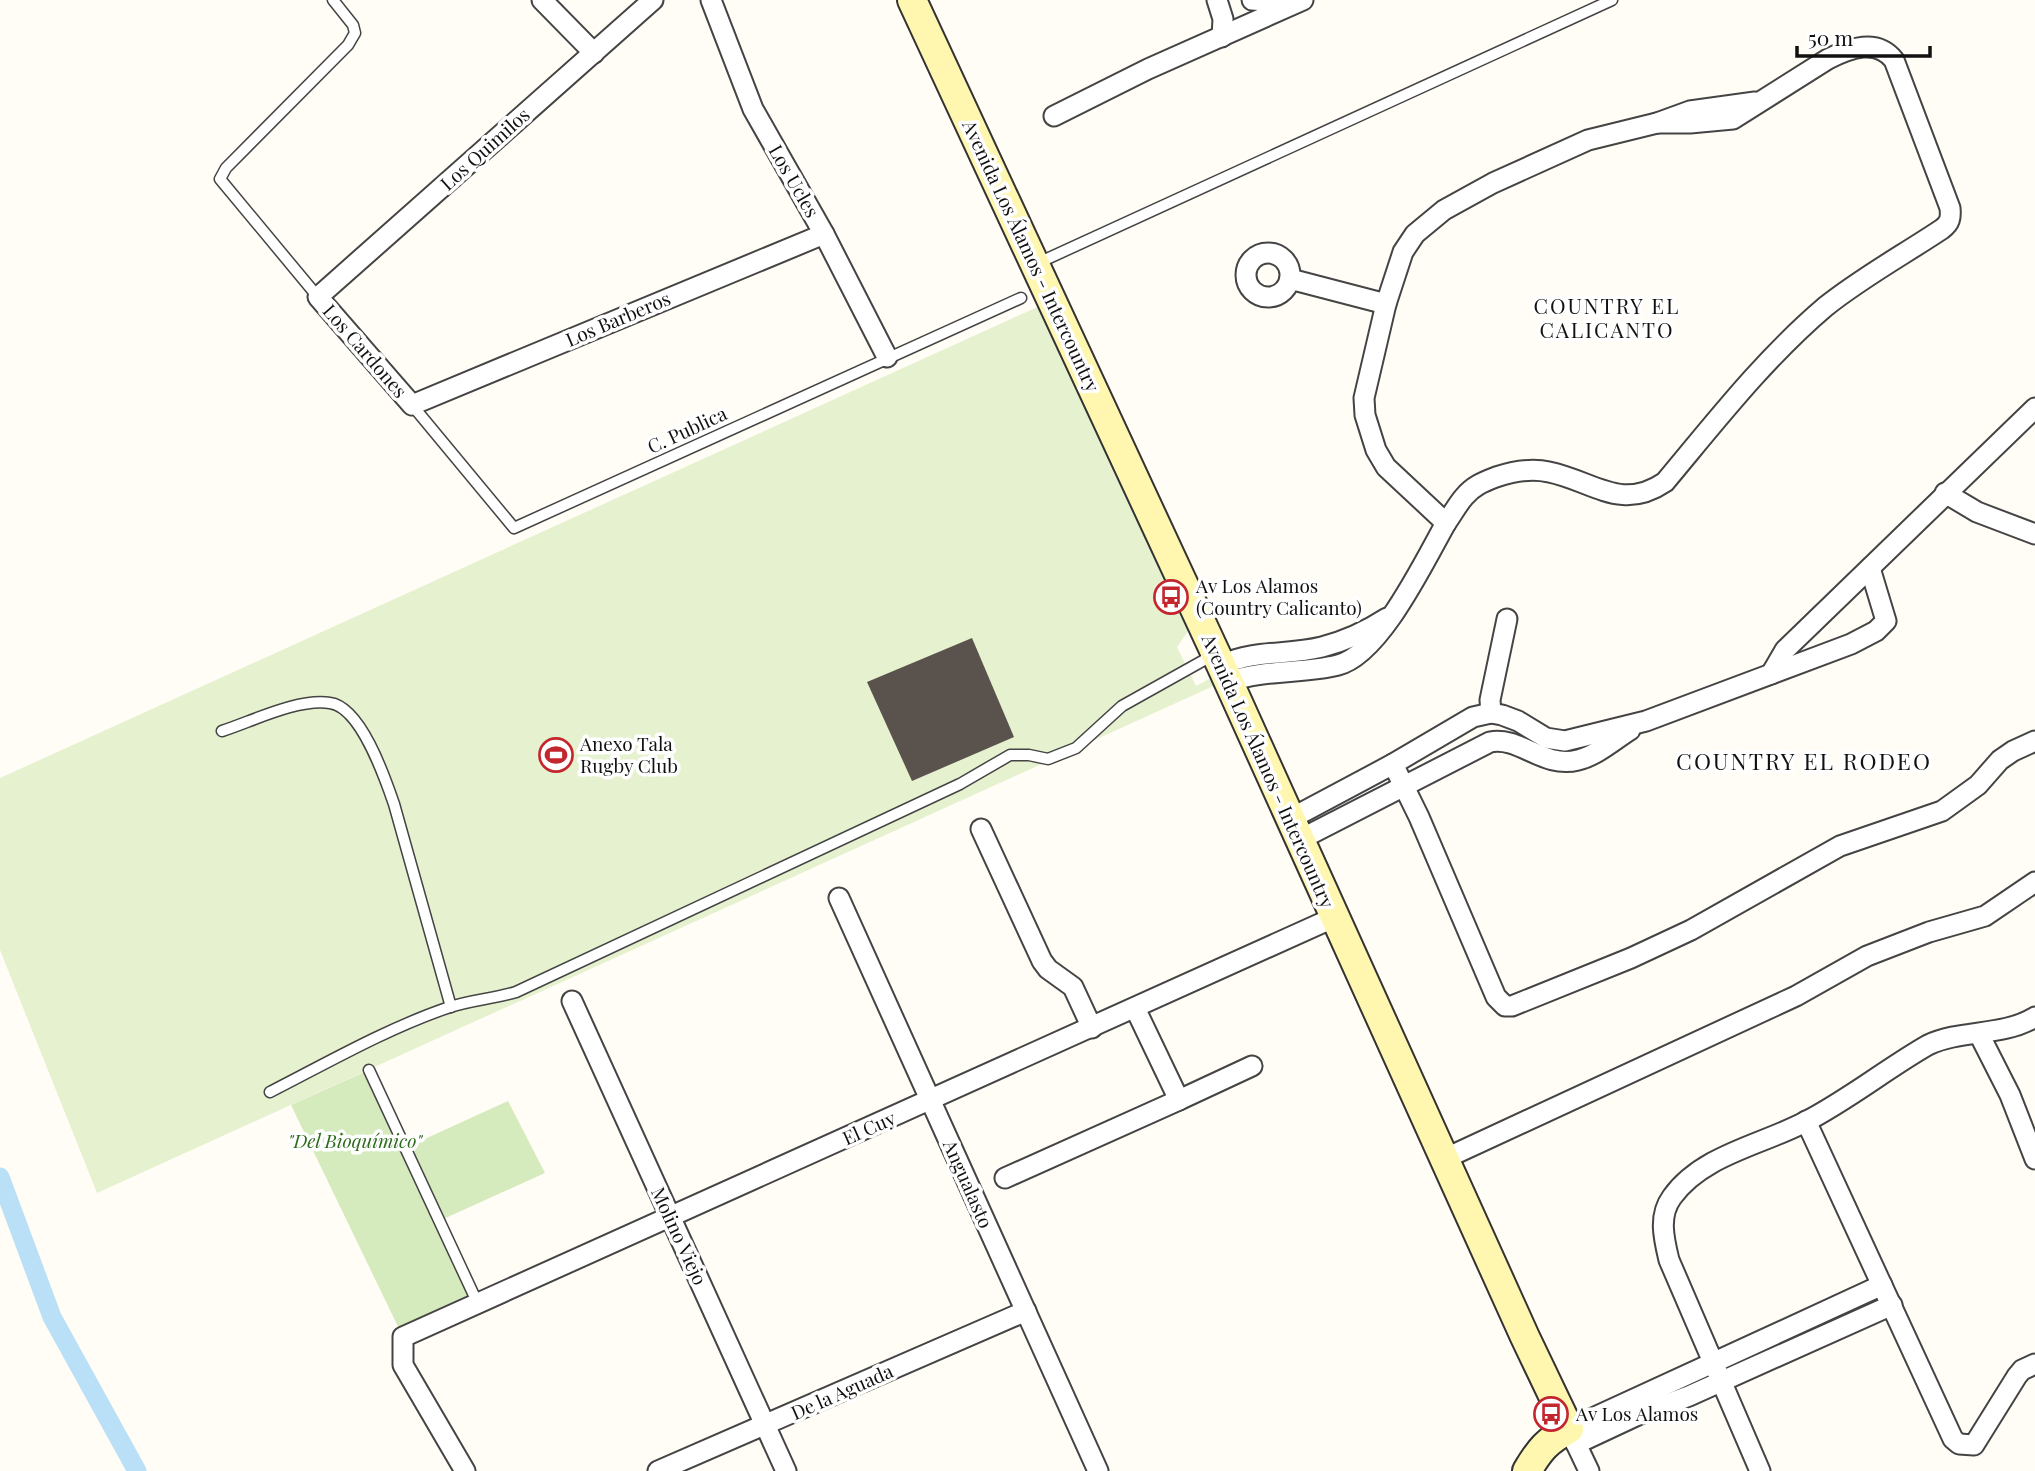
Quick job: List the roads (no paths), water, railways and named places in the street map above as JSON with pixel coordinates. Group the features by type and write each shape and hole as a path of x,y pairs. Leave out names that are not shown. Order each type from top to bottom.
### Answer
{"main road":[{"name":"Avenida Los Álamos - Intercountry","path":"912,0 1573,1436"},
{"path":"1527,1471 1542,1447 1551,1439 1573,1436"}],"street":[{"path":"542,0 594,52"},
{"name":"Los Quimilos","path":"317,297 653,0"},
{"name":"Los Ucles","path":"711,0 752,109 824,234 887,357"},
{"path":"1217,0 1223,19 1222,37"},
{"path":"1252,0 1299,2"},
{"path":"1054,116 1148,69 1299,2"},
{"path":"1221,667 1254,674 1323,668 1349,662 1370,645 1393,613 1446,523 1465,495 1479,483 1501,475 1548,471 1622,496 1653,490 1665,482 1733,399 1797,333 1827,306 1948,224 1950,208 1894,60 1888,52 1869,47 1841,53 1804,72 1759,101 1690,111 1657,123 1588,140 1493,183 1444,210 1415,234 1403,251 1386,304 1365,390 1365,415 1376,450 1387,467 1446,523"},
{"name":"Los Barberos","path":"412,405 824,234"},
{"path":"1290,279 1386,304"},
{"name":"Los Cardones","path":"317,297 412,405"},
{"path":"1771,674 1785,650 2035,408"},
{"path":"1945,494 1977,512 2035,534"},
{"path":"1294,830 1393,764 1473,717 1491,713 1518,720 1555,741 1565,741 1646,721 1851,644 1883,626 1885,616 1870,568"},
{"path":"1491,713 1490,701 1507,619"},
{"path":"1294,830 1404,786 1490,742 1506,741 1548,760 1578,760 1646,721"},
{"path":"1393,764 1496,997 1505,1006 1512,1006 1631,958 1691,930 1840,846 1942,811 1978,785 2000,760 2035,741"},
{"path":"981,829 1042,961 1048,969 1073,987 1092,1028"},
{"path":"1444,1159 1796,996 1867,956 1929,932 1985,916 2035,882"},
{"name":"Angualasto","path":"839,898 1098,1471"},
{"name":"El Cuy","path":"465,1471 403,1365 403,1337 1335,917"},
{"name":"Molino Viejo","path":"572,1001 786,1471"},
{"path":"1135,1008 1179,1100"},
{"path":"1760,1471 1670,1259 1664,1240 1665,1210 1671,1198 1688,1179 1704,1167 1806,1121 1928,1045 1948,1038 2006,1030 2035,1017"},
{"path":"1979,1034 2010,1095 2035,1159"},
{"path":"1005,1178 1252,1066"},
{"path":"1806,1121 1953,1439 1967,1446 1978,1441 2017,1376 2022,1370 2035,1364"},
{"path":"1573,1436 1714,1362 1882,1285"},
{"path":"1573,1436 1679,1401 1892,1305"},
{"name":"De la Aguada","path":"659,1471 1026,1311"},
{"path":"1573,1436 1589,1471"}],"lane":[{"path":"317,297 220,179 226,168 348,45 355,33 354,25 333,0"},
{"path":"1034,264 1612,0"},
{"name":"C. Publica","path":"412,405 514,528 1021,298"},
{"path":"270,1092 420,1018 451,1007 493,1000 516,992 960,784 1010,755 1048,759 1062,754 1087,738 1122,706 1221,667"},
{"path":"222,731 305,703 333,703 358,722 382,771 394,804 451,1007"},
{"path":"369,1070 478,1304"}],"waterway":[{"path":"0,1177 52,1317 137,1471"}],"place":[{"name":"Av Los Alamos (Country Calicanto)","path":"1171,597"},
{"name":"Anexo Tala Rugby Club","path":"556,755"},
{"name":"Av Los Alamos","path":"1551,1414"}],"district":[{"name":"COUNTRY EL CALICANTO","path":"1607,319"},
{"name":"COUNTRY EL RODEO","path":"1804,762"}],"park label":[{"name":"\"Del Bioquímico\"","path":"355,1141"}]}
